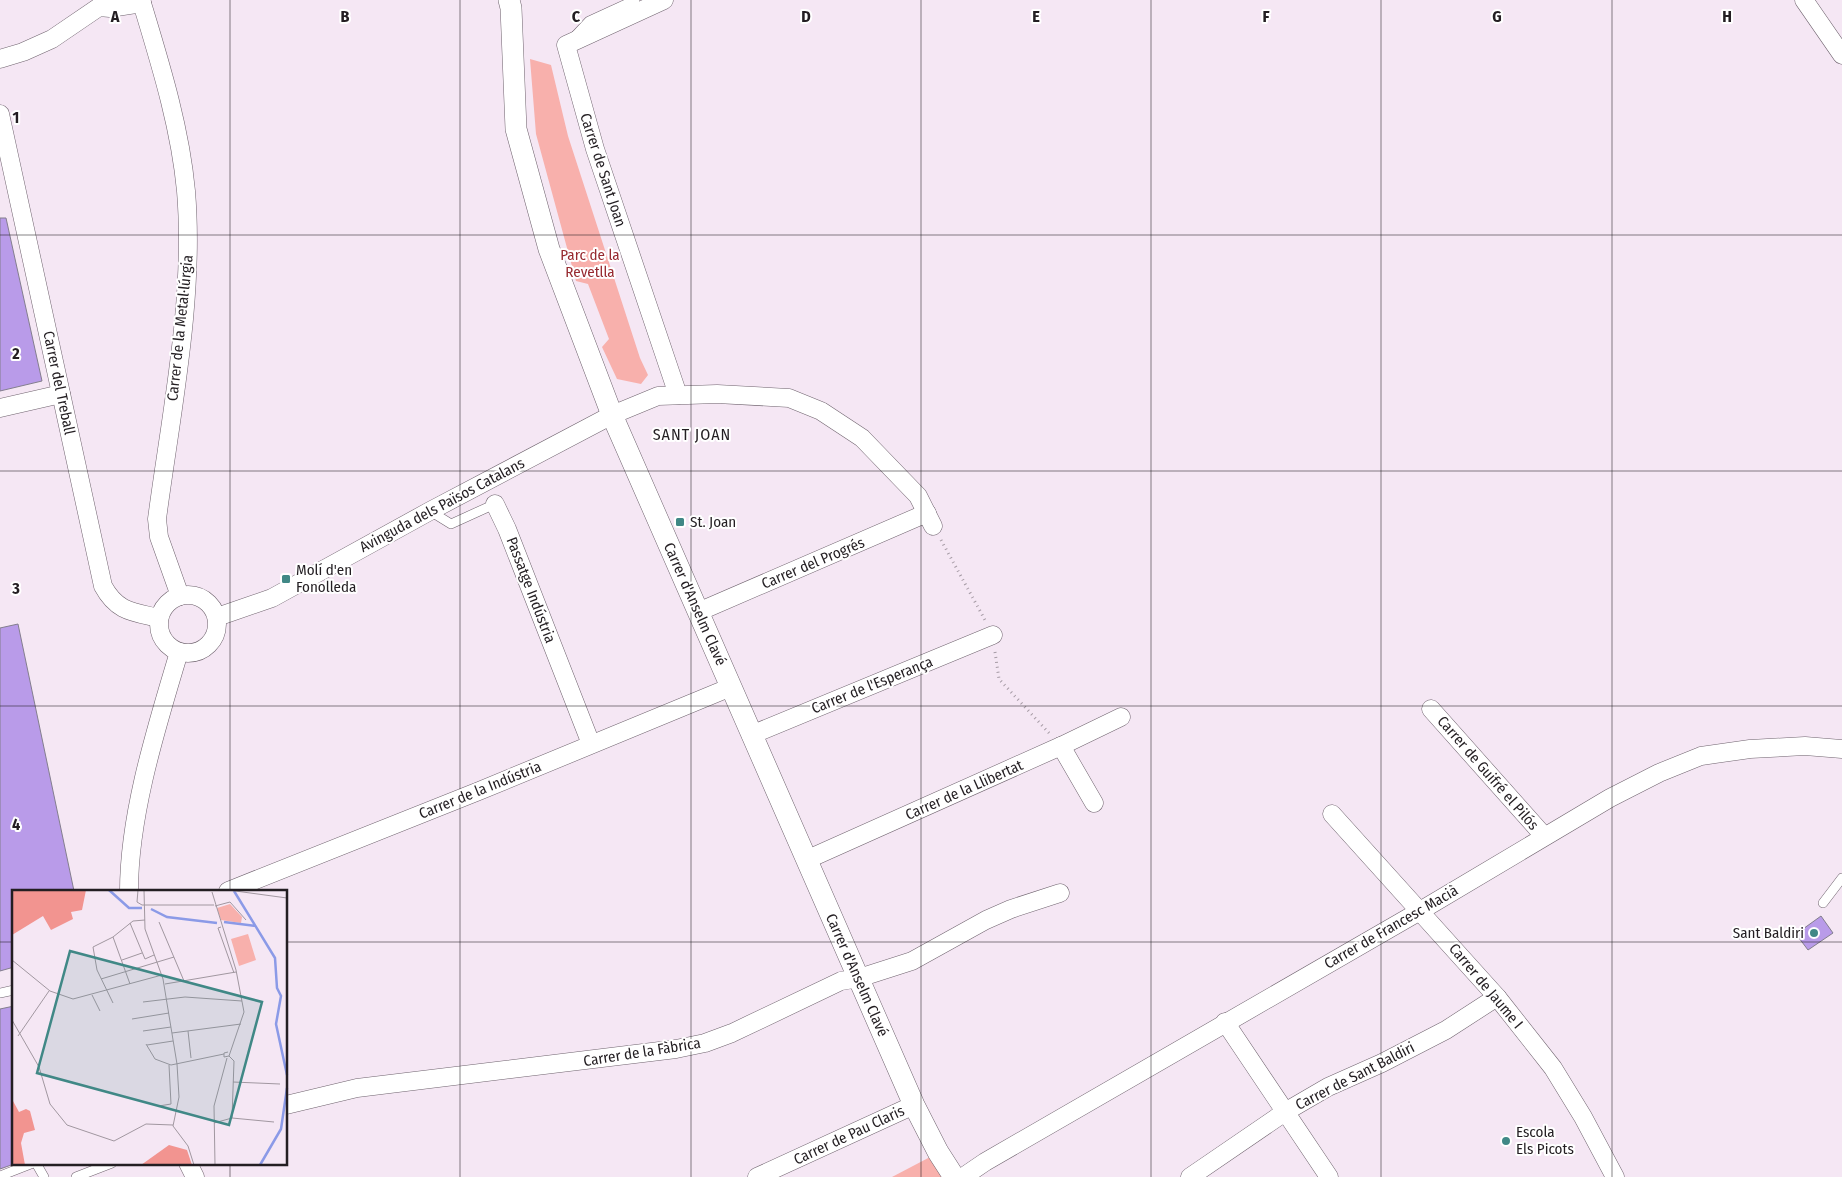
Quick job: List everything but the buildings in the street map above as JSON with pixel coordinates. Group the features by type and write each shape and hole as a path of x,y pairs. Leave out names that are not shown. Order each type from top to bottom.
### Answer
{"street":[{"path":"566,45 664,0"},
{"path":"1804,0 1842,55"},
{"path":"0,59 23,52 52,39 100,4 110,8 142,1"},
{"name":"Carrer de la Metal·lúrgia","path":"142,1 163,71 178,135 186,192 188,267 181,340 156,519 159,537 180,596"},
{"name":"Carrer d'Anselm Clavé","path":"510,4 516,129 549,249 612,415 751,735 914,1105 938,1152 954,1177"},
{"name":"Carrer de Sant Joan","path":"566,45 595,149 678,395"},
{"name":"Carrer del Treball","path":"0,114 103,586 109,598 118,606 159,618"},
{"path":"0,408 61,394"},
{"name":"Avinguda dels Països Catalans","path":"217,617 272,598 430,511 612,415 658,396 789,398 821,411 862,438 918,496 930,520"},
{"name":"Passatge Indústria","path":"495,504 507,529 591,744"},
{"name":"Carrer del Progrés","path":"698,612 930,520"},
{"path":"180,596 192,596 204,600 217,617 216,633 208,645 195,652 179,652 168,646 162,638 159,628 159,618 163,609 172,600 180,596"},
{"name":"Carrer de l'Esperança","path":"751,735 993,635"},
{"path":"129,890 134,823 179,652"},
{"name":"Carrer de la Indústria","path":"230,890 731,687"},
{"name":"Carrer de Guifré el Pilós","path":"1431,709 1544,836"},
{"name":"Carrer de la Llibertat","path":"806,860 1061,746 1121,717"},
{"path":"1061,746 1094,803"},
{"name":"Carrer de Francesc Macià","path":"964,1177 985,1162 1420,911 1544,836 1659,773 1701,756 1750,749 1805,746 1842,749"},
{"name":"Carrer de Jaume I","path":"1332,814 1497,997 1553,1068 1583,1117 1615,1177"},
{"name":"Carrer de la Fàbrica","path":"288,1105 357,1088 666,1050 705,1043 841,981 859,978 912,961 986,920 1011,909 1060,893"},
{"name":"Carrer de Sant Baldiri","path":"1190,1177 1285,1112 1328,1087 1382,1063 1446,1030 1497,997"},
{"path":"1225,1022 1329,1177"},
{"name":"Carrer de Pau Claris","path":"757,1177 914,1105"},
{"path":"188,1164 195,1177"}],"lane":[{"path":"566,45 589,20 636,0"},
{"name":"Passatge Indústria","path":"430,511 451,524 495,504"},
{"path":"1823,903 1842,878"},
{"path":"0,1176 31,1164"},
{"path":"35,1164 44,1177"},
{"path":"76,1177 109,1164"}],"green space":[{"name":"Parc de la Revetlla","path":"530,59 551,65 568,136 640,358 648,375 641,384 617,379 602,347 609,339 588,284 576,281 536,134"},
{"path":"932,1156 944,1177 892,1177"}],"place":[{"name":"St. Joan","path":"680,522"},
{"name":"Molí d'en Fonolleda","path":"286,579"},
{"name":"Sant Baldiri","path":"1814,933"},
{"name":"Escola Els Picots","path":"1506,1141"}],"district":[{"name":"SANT JOAN","path":"692,434"}]}
